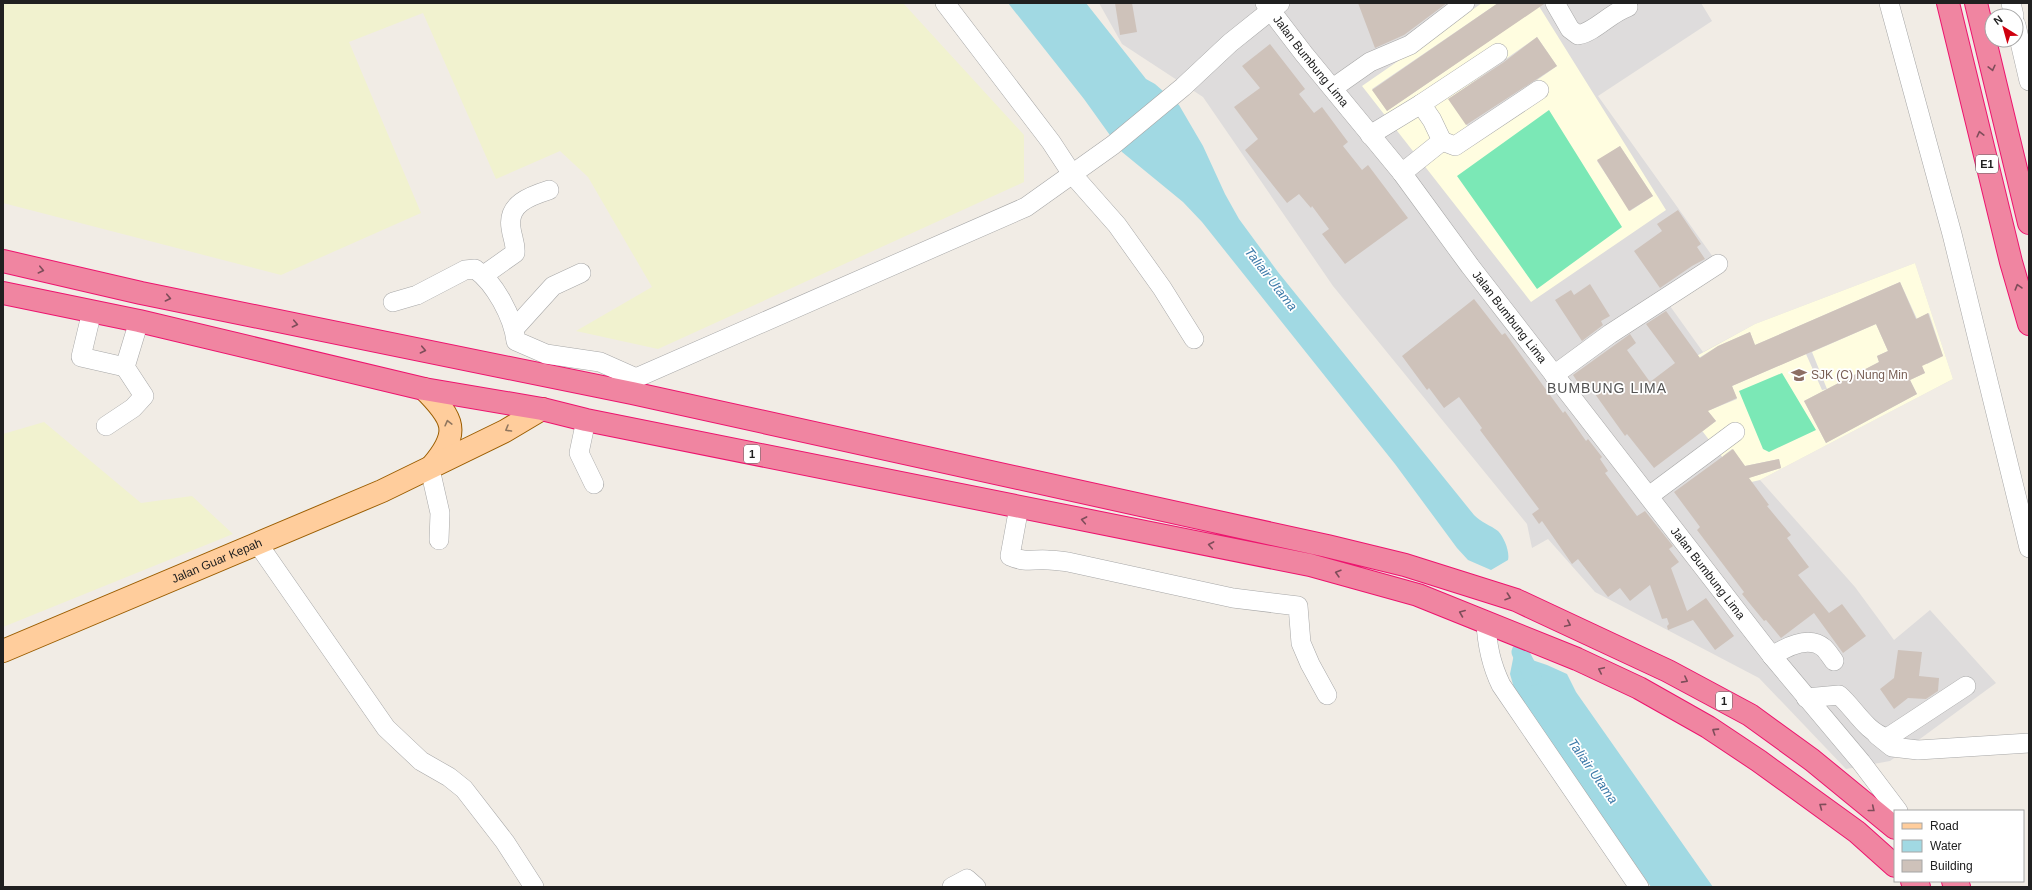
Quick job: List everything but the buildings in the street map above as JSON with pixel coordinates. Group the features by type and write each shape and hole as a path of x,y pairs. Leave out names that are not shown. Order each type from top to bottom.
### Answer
{"highway":[{"name":"E1","path":"1948,3 2011,262 2029,324"},
{"name":"E1","path":"1976,3 2029,222"},
{"name":"1","path":"3,261 140,293 634,386 1328,546 1405,565 1483,588 1533,607 1668,671 1750,715 1812,760 1894,827"},
{"name":"1","path":"3,293 139,321 424,389 542,409 586,420 1018,514 1310,565 1418,595 1577,659 1639,688 1708,727 1810,796 1857,832 1894,865"}],"main road":[{"name":"Jalan Guar Kepah","path":"424,389 442,407 448,420 451,438 445,450 430,468"},
{"name":"Jalan Guar Kepah","path":"3,651 258,544 430,468 505,431 542,409"}],"street":[{"path":"946,3 1052,142 1072,174 1117,224 1162,288 1194,339"},
{"path":"1333,88 1370,62 1410,45 1465,3"},
{"path":"1555,3 1570,30 1578,35 1591,30 1602,21 1628,7"},
{"path":"1889,3 1952,234 2029,548"},
{"path":"394,302 417,295 465,270 474,269 484,275 493,286 515,328 516,341 546,354 600,362 634,386 1026,208 1113,145 1183,87 1272,5"},
{"name":"Jalan Bumbung Lima","path":"1272,5 1304,54 1402,173 1470,266 1772,656 1861,762 1897,810"},
{"path":"2021,48 2029,81"},
{"path":"1370,135 1421,104 1498,53"},
{"path":"1421,104 1432,120 1442,141 1455,146 1539,90"},
{"path":"1402,173 1442,141"},
{"path":"484,275 515,253 516,245 510,227 510,217 515,206 535,195 549,190"},
{"path":"1554,375 1610,334 1718,264"},
{"path":"515,328 553,286 580,273"},
{"path":"92,312 81,357 125,366 144,396 133,408 106,426"},
{"path":"125,366 139,321"},
{"path":"586,420 579,453 594,484"},
{"path":"1649,496 1735,432"},
{"path":"430,468 438,506 439,540"},
{"path":"1018,514 1010,556 1019,560 1030,562 1047,560 1068,562 1232,598 1298,606 1301,644 1310,664 1328,695"},
{"path":"258,544 386,728 421,761 449,776 464,789 505,842 534,887"},
{"path":"1492,625 1489,656 1501,685 1639,887"},
{"path":"1772,656 1786,646 1812,642 1824,648 1834,661"},
{"path":"1877,735 1887,738 1966,686"},
{"path":"1806,698 1839,695 1850,704 1877,735 1892,747 1918,750 2029,743"},
{"path":"1812,760 1850,783 1857,783 1863,778 1866,772 1861,762"},
{"path":"952,887 967,878 976,887"}],"shaded area":[{"name":"BUMBUNG LIMA","path":"1099,3 1701,3 1712,21 1598,96 1723,271 1670,306 1703,352 1755,324 1915,263 1953,379 1760,480 1855,587 1894,640 1930,610 1996,683 1890,761 1846,769 1759,678 1595,592 1548,539 1532,548 1527,524 1333,286 1203,97 1122,44"},
{"path":"1482,3 1498,3 1372,89 1387,111 1534,10 1530,3 1537,3 1666,210 1531,302 1362,86","holes":["1537,37 1557,66 1469,128 1449,99","1620,146 1653,196 1630,211 1597,161"]},
{"name":"SJK (C) Nung Min","path":"1915,263 1953,379 1760,480 1743,484 1660,376 1755,324","holes":["1900,282 1917,319 1929,313 1943,356 1927,364 1920,347 1915,350 1925,373 1910,380 1917,394 1826,443 1804,401 1879,362 1877,356 1888,351 1876,324 1812,352 1827,389 1822,390 1806,354 1732,386 1737,399 1710,410 1694,361 1718,346 1750,332 1755,345","1683,404 1706,409 1716,421 1703,431","1732,449 1745,466 1779,459 1781,468 1742,480 1723,456"]}],"green space":[{"path":"3,3 903,3 1024,135 1024,182 658,349 576,331 652,287 588,177 560,151 496,179 423,13 349,42 421,213 281,275 3,203"},
{"path":"1549,110 1622,227 1537,289 1457,176"},
{"path":"1782,373 1816,430 1769,452 1763,449 1739,391"},
{"path":"44,422 141,503 192,496 233,534 3,627 3,434"}],"water":[{"path":"1008,3 1086,3 1146,79 1155,84 1179,105 1203,146 1225,194 1239,219 1278,272 1474,515 1498,531 1507,549 1508,560 1491,570 1468,560 1457,548 1395,464 1202,222 1183,202 1122,152 1084,99"},
{"path":"1514,654 1547,665 1567,674 1576,692 1713,887 1651,887 1514,688 1510,674"}],"waterway":[{"name":"Taliair Utama","path":"1520,652 1533,677"}],"place":[{"name":"SJK (C) Nung Min","path":"1799,375"}],"district":[{"name":"BUMBUNG LIMA","path":"1607,388"}]}
